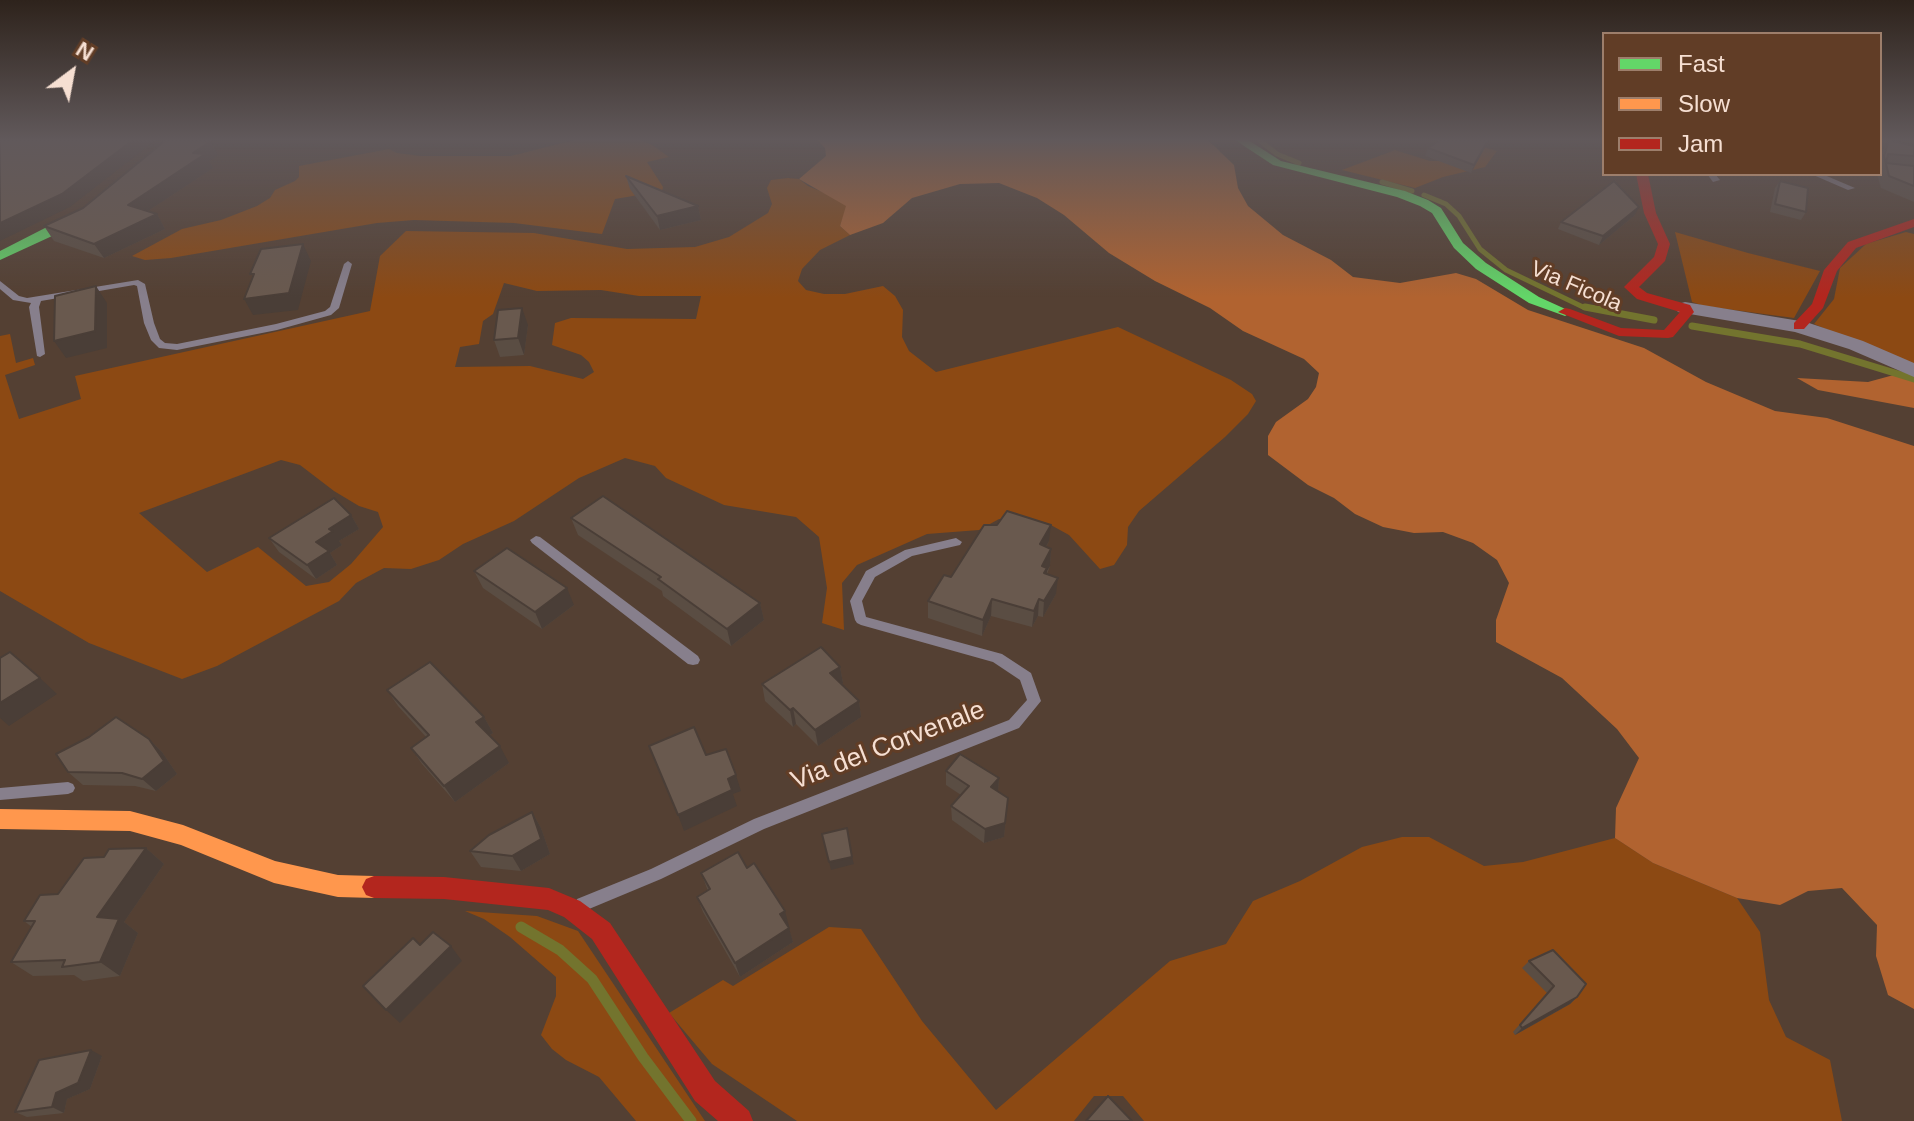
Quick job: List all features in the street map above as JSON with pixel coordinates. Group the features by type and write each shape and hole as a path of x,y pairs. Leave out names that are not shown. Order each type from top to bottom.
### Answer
{"street":[{"name":"Via Ficola","path":"1394,192 1437,211 1458,245 1481,266 1534,300 1619,332 1668,334 1686,310 1642,296 1631,287 1660,258 1664,244 1650,213 1646,192"},
{"path":"0,256 59,228 103,199"},
{"path":"1799,326 1818,305 1831,270 1852,245 1914,223"},
{"path":"1686,310 1799,326 1856,345 1914,371"},
{"path":"0,819 130,821 183,835 274,872 338,886 503,892 549,899 572,909 601,931 705,1091 739,1121"}],"lane":[{"path":"0,284 16,298 37,299 135,282 141,284 156,340 162,346 177,347 328,313 334,308 348,264"},
{"path":"37,299 34,307 40,354"},
{"path":"536,540 693,660"},
{"name":"Via del Corvenale","path":"572,909 656,874 759,824 1014,724 1034,701 1026,677 997,658 861,620 856,601 870,574 909,553 956,542"},
{"path":"0,794 68,788"}],"shaded area":[{"path":"274,192 654,192 615,199 602,234 514,223 414,220 377,223 171,258 145,260 132,256 182,229 221,220 270,198"},
{"path":"768,192 823,192 847,206 840,226 850,235 820,250 802,269 798,281 806,290 824,294 845,294 883,286 895,296 903,310 902,337 909,351 936,372 1118,327 1231,380 1252,394 1256,401 1248,414 1225,437 1139,511 1128,527 1127,545 1114,565 1100,569 1069,535 1049,524 1025,519 999,519 979,530 927,534 857,565 842,583 844,630 822,623 827,588 819,537 796,517 724,505 666,478 655,466 625,458 579,478 514,521 463,544 439,560 411,569 384,568 356,583 339,601 217,666 182,679 89,643 0,591 0,336 10,334 16,363 33,358 35,365 5,375 19,419 81,399 75,376 370,311 380,256 406,231 534,233 627,249 695,247 729,237 768,213 772,204","holes":["504,283 537,291 601,290 639,296 701,296 696,319 571,318 555,323 552,345 581,355 589,362 594,372 583,379 530,366 455,367 460,347 479,344 483,321 493,314","281,460 300,465 334,491 359,506 378,512 383,527 351,564 329,582 306,586 258,547 207,572 139,513"]},
{"path":"822,192 931,192 912,198 883,223 850,235 840,226 846,206"},
{"path":"1023,192 1240,192 1248,206 1283,235 1331,260 1353,277 1400,283 1456,273 1476,279 1528,310 1644,348 1706,382 1775,411 1827,418 1914,446 1914,1009 1888,995 1876,956 1877,925 1842,888 1808,891 1780,905 1737,898 1653,863 1615,838 1616,808 1639,758 1617,729 1562,678 1496,642 1496,620 1509,583 1497,560 1473,543 1443,532 1414,533 1383,527 1308,485 1268,455 1268,436 1276,422 1308,399 1316,387 1319,373 1304,359 1243,331 1210,308 1155,281 1109,253 1064,215"},
{"path":"1675,232 1820,271 1794,318 1704,306 1692,302"},
{"path":"1906,232 1914,234 1914,366 1814,324 1834,299 1840,268 1866,244"},
{"path":"1901,373 1914,377 1914,408 1818,390 1797,378 1868,382"},
{"path":"1402,837 1429,837 1484,866 1523,862 1615,838 1653,863 1737,898 1760,932 1769,1000 1786,1037 1830,1060 1842,1121 1144,1121 1123,1096 1094,1096 1074,1121 797,1121 712,1064 669,1013 723,980 733,986 829,927 861,929 922,1021 996,1110 1170,961 1226,944 1253,901 1300,881 1362,847"},
{"path":"465,911 537,916 578,931 705,1121 636,1121 599,1077 552,1049 541,1035 556,996 556,977 510,937 484,919"}],"building":[{"path":"0,192 64,192 62,194 0,223"},
{"path":"102,192 147,192 128,205 157,214 94,244 44,226 83,208"},
{"path":"639,192 665,192 698,206 657,216"},
{"path":"1599,192 1625,192 1639,207 1603,236 1561,222"},
{"path":"1778,192 1808,192 1806,212 1775,204"},
{"path":"303,244 289,293 244,299 261,249"},
{"path":"96,286 95,331 54,341 55,296"},
{"path":"522,308 518,338 494,340 498,310"},
{"path":"603,496 760,603 727,629 658,579 661,577 571,518"},
{"path":"334,498 351,515 316,542 329,551 307,565 269,538"},
{"path":"1007,511 1051,525 1040,544 1051,549 1042,566 1047,568 1044,573 1058,578 1044,601 1039,599 1034,611 992,599 983,620 928,601 944,575 951,577 984,525 997,525"},
{"path":"507,548 567,588 535,612 474,571"},
{"path":"821,647 840,667 830,673 859,701 815,730 762,684"},
{"path":"10,652 40,678 0,703 0,658"},
{"path":"430,662 484,717 476,722 500,746 444,786 411,748 429,735 387,690"},
{"path":"116,717 149,739 164,761 142,779 122,773 68,772 56,754 89,737"},
{"path":"694,727 706,755 726,749 736,775 728,779 732,790 678,815 649,746"},
{"path":"960,754 999,778 991,787 1008,798 1005,823 985,829 951,806 969,786 946,771"},
{"path":"532,812 541,839 512,856 470,851 489,835"},
{"path":"847,828 852,857 829,862 822,834"},
{"path":"146,848 97,917 119,919 100,962 62,967 65,960 11,962 35,921 24,921 40,895 58,894 84,858 104,857 109,849"},
{"path":"738,852 747,868 754,863 785,911 780,914 789,928 735,963 697,897 710,889 701,873"},
{"path":"433,932 451,946 386,1010 363,986 413,938 420,945"},
{"path":"1553,950 1586,984 1577,997 1522,1028 1520,1025 1554,986 1529,961"},
{"path":"91,1050 78,1083 56,1093 52,1107 15,1112 39,1060"},
{"path":"1108,1096 1132,1121 1086,1121"}],"waterway":[{"path":"1424,195 1446,204 1459,216 1480,249 1506,270 1583,307 1594,309"},
{"path":"1585,307 1594,309"},
{"path":"1594,309 1654,320"},
{"path":"1692,326 1800,344 1914,379"},
{"path":"521,927 560,950 592,979 643,1057 691,1121"}],"traffic: fast":[{"path":"1394,192 1437,211 1458,245 1481,266 1534,300 1565,312"},
{"path":"0,256 59,228 90,209"}],"traffic: slow":[{"path":"0,819 130,821 183,835 274,872 338,886 374,887"}],"traffic: jam":[{"path":"1565,312 1619,332 1668,334 1687,312 1685,308 1642,296 1631,287 1660,258 1664,244 1650,213 1646,192"},
{"path":"1799,326 1818,305 1831,270 1852,245 1914,223"},
{"path":"374,887 444,888 549,899 572,909 601,931 705,1091 739,1121"}]}
